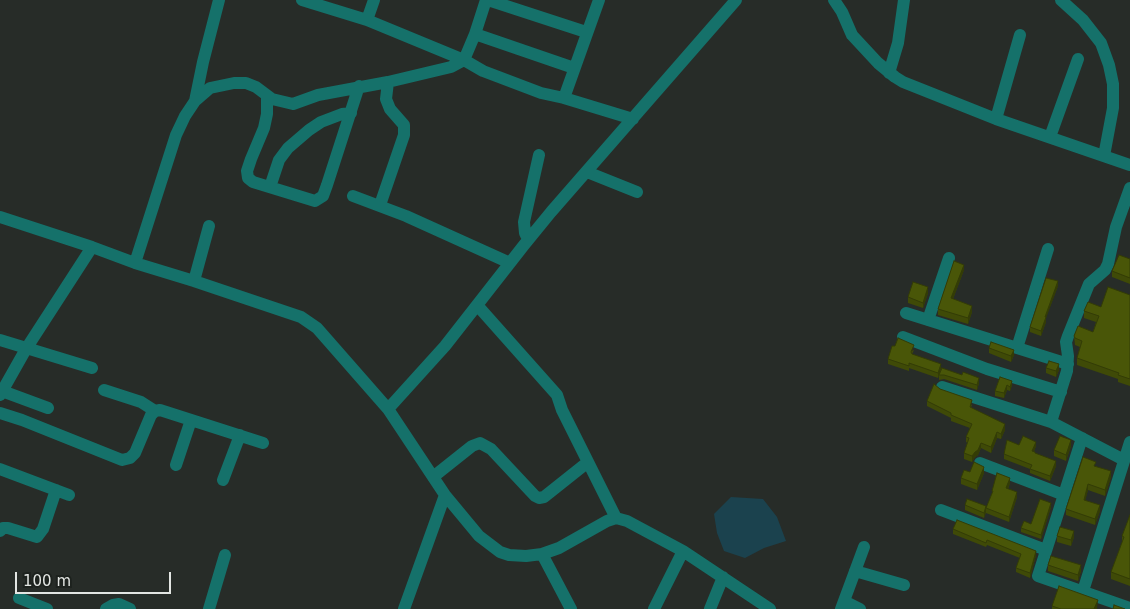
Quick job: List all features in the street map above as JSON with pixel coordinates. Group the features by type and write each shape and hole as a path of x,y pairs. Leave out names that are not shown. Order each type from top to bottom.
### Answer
{"street":[{"path":"195,101 203,62 220,0"},
{"path":"302,0 332,5 464,60 483,71 541,93 633,119"},
{"path":"367,20 374,0"},
{"path":"135,263 176,135 195,101 210,88 234,83 246,83 280,102 293,104 318,95 388,82 452,67 464,60 487,0 586,32"},
{"path":"834,0 842,12 852,35 865,50 903,82 996,119 1130,165"},
{"path":"889,72 898,43 904,0"},
{"path":"1061,0 1082,20 1101,43 1109,65 1113,84 1114,108 1104,156"},
{"path":"564,98 597,1"},
{"path":"388,409 445,346 528,239 733,1"},
{"path":"475,34 574,68"},
{"path":"996,119 1020,35"},
{"path":"1050,137 1078,59"},
{"path":"380,205 404,134 404,125 390,109 386,99 388,82"},
{"path":"267,96 267,114 264,128 247,171 248,178 253,182 315,201 320,199 327,185 359,86"},
{"path":"270,187 279,160 288,148 321,122 342,114 351,113"},
{"path":"528,239 525,233 524,222 539,154"},
{"path":"587,172 636,192"},
{"path":"1051,422 1068,364 1066,342 1068,336 1089,284 1105,270 1108,264 1116,227 1130,188"},
{"path":"353,196 380,205 510,263"},
{"path":"0,217 135,263 301,316 317,328 388,409 445,495 479,536 500,552 526,556 542,554 559,548 607,520 616,518 627,521 683,551 770,609"},
{"path":"194,281 209,226"},
{"path":"48,408 3,388 92,247"},
{"path":"1017,348 1048,249"},
{"path":"928,320 949,258"},
{"path":"478,305 557,395 616,518"},
{"path":"906,313 1068,364"},
{"path":"903,337 988,369 1061,392"},
{"path":"0,340 92,368"},
{"path":"942,388 1051,422 1124,460"},
{"path":"104,390 141,402 155,411 160,410 263,443"},
{"path":"0,413 122,460 130,458 135,453 155,411"},
{"path":"176,465 191,420"},
{"path":"223,480 240,435"},
{"path":"1082,438 1038,576 1083,592 1113,606 1129,604"},
{"path":"1083,592 1130,442"},
{"path":"433,477 472,446 480,443 492,449 535,496 539,498 544,497 588,462"},
{"path":"980,463 1064,495"},
{"path":"0,469 69,495"},
{"path":"0,530 8,528 38,537 43,529 56,490"},
{"path":"404,609 445,495"},
{"path":"941,510 1046,550"},
{"path":"860,609 842,605 864,547"},
{"path":"654,609 683,551"},
{"path":"542,554 572,609"},
{"path":"209,609 226,555"},
{"path":"855,571 904,585"},
{"path":"710,609 722,577"},
{"path":"19,598 47,609"},
{"path":"106,609 112,604 119,604 130,609"}],"water":[{"path":"731,497 763,499 777,517 786,541 764,548 745,558 724,551 717,533 714,514"}],"building":[{"path":"1119,255 1130,259 1130,278 1112,271"},
{"path":"954,261 964,265 951,298 972,306 968,318 938,309"},
{"path":"1046,278 1058,281 1041,331 1030,327"},
{"path":"913,282 928,287 923,303 908,297"},
{"path":"1108,287 1130,295 1130,379 1118,375 1119,373 1077,358 1082,341 1074,336 1078,326 1093,332 1099,316 1084,311 1088,302 1101,307"},
{"path":"898,338 914,345 912,354 941,364 938,373 909,363 909,366 888,359 892,346 895,346"},
{"path":"991,342 1014,350 1011,356 989,348"},
{"path":"1049,361 1059,364 1056,371 1046,368"},
{"path":"942,368 962,375 963,372 979,378 977,385 939,375"},
{"path":"1000,377 1012,381 1010,387 1007,385 1004,393 995,391"},
{"path":"934,384 940,389 972,400 970,407 1005,424 1001,434 997,432 991,447 981,443 978,450 972,456 964,453 969,438 966,437 972,424 951,415 951,413 927,401"},
{"path":"1023,436 1036,442 1032,451 1056,461 1050,476 1030,469 1032,465 1004,454 1007,440 1019,445"},
{"path":"1060,436 1071,440 1066,455 1054,450"},
{"path":"1083,457 1096,462 1094,466 1111,471 1105,490 1088,484 1084,500 1100,505 1095,519 1066,509"},
{"path":"974,462 984,467 977,484 961,478 964,470 970,472"},
{"path":"997,473 1010,478 1006,488 1017,492 1009,517 986,508 993,491"},
{"path":"967,499 986,506 984,513 965,505"},
{"path":"1040,499 1051,503 1041,535 1021,528 1024,521 1031,524"},
{"path":"1130,515 1130,579 1111,572"},
{"path":"957,520 1036,551 1030,573 1016,568 1021,554 987,540 986,543 953,529"},
{"path":"1060,527 1074,531 1071,540 1057,536"},
{"path":"1051,556 1081,565 1078,575 1048,565"},
{"path":"1059,586 1098,600 1094,609 1061,609 1052,606"},
{"path":"1114,605 1125,609 1113,609"}]}
